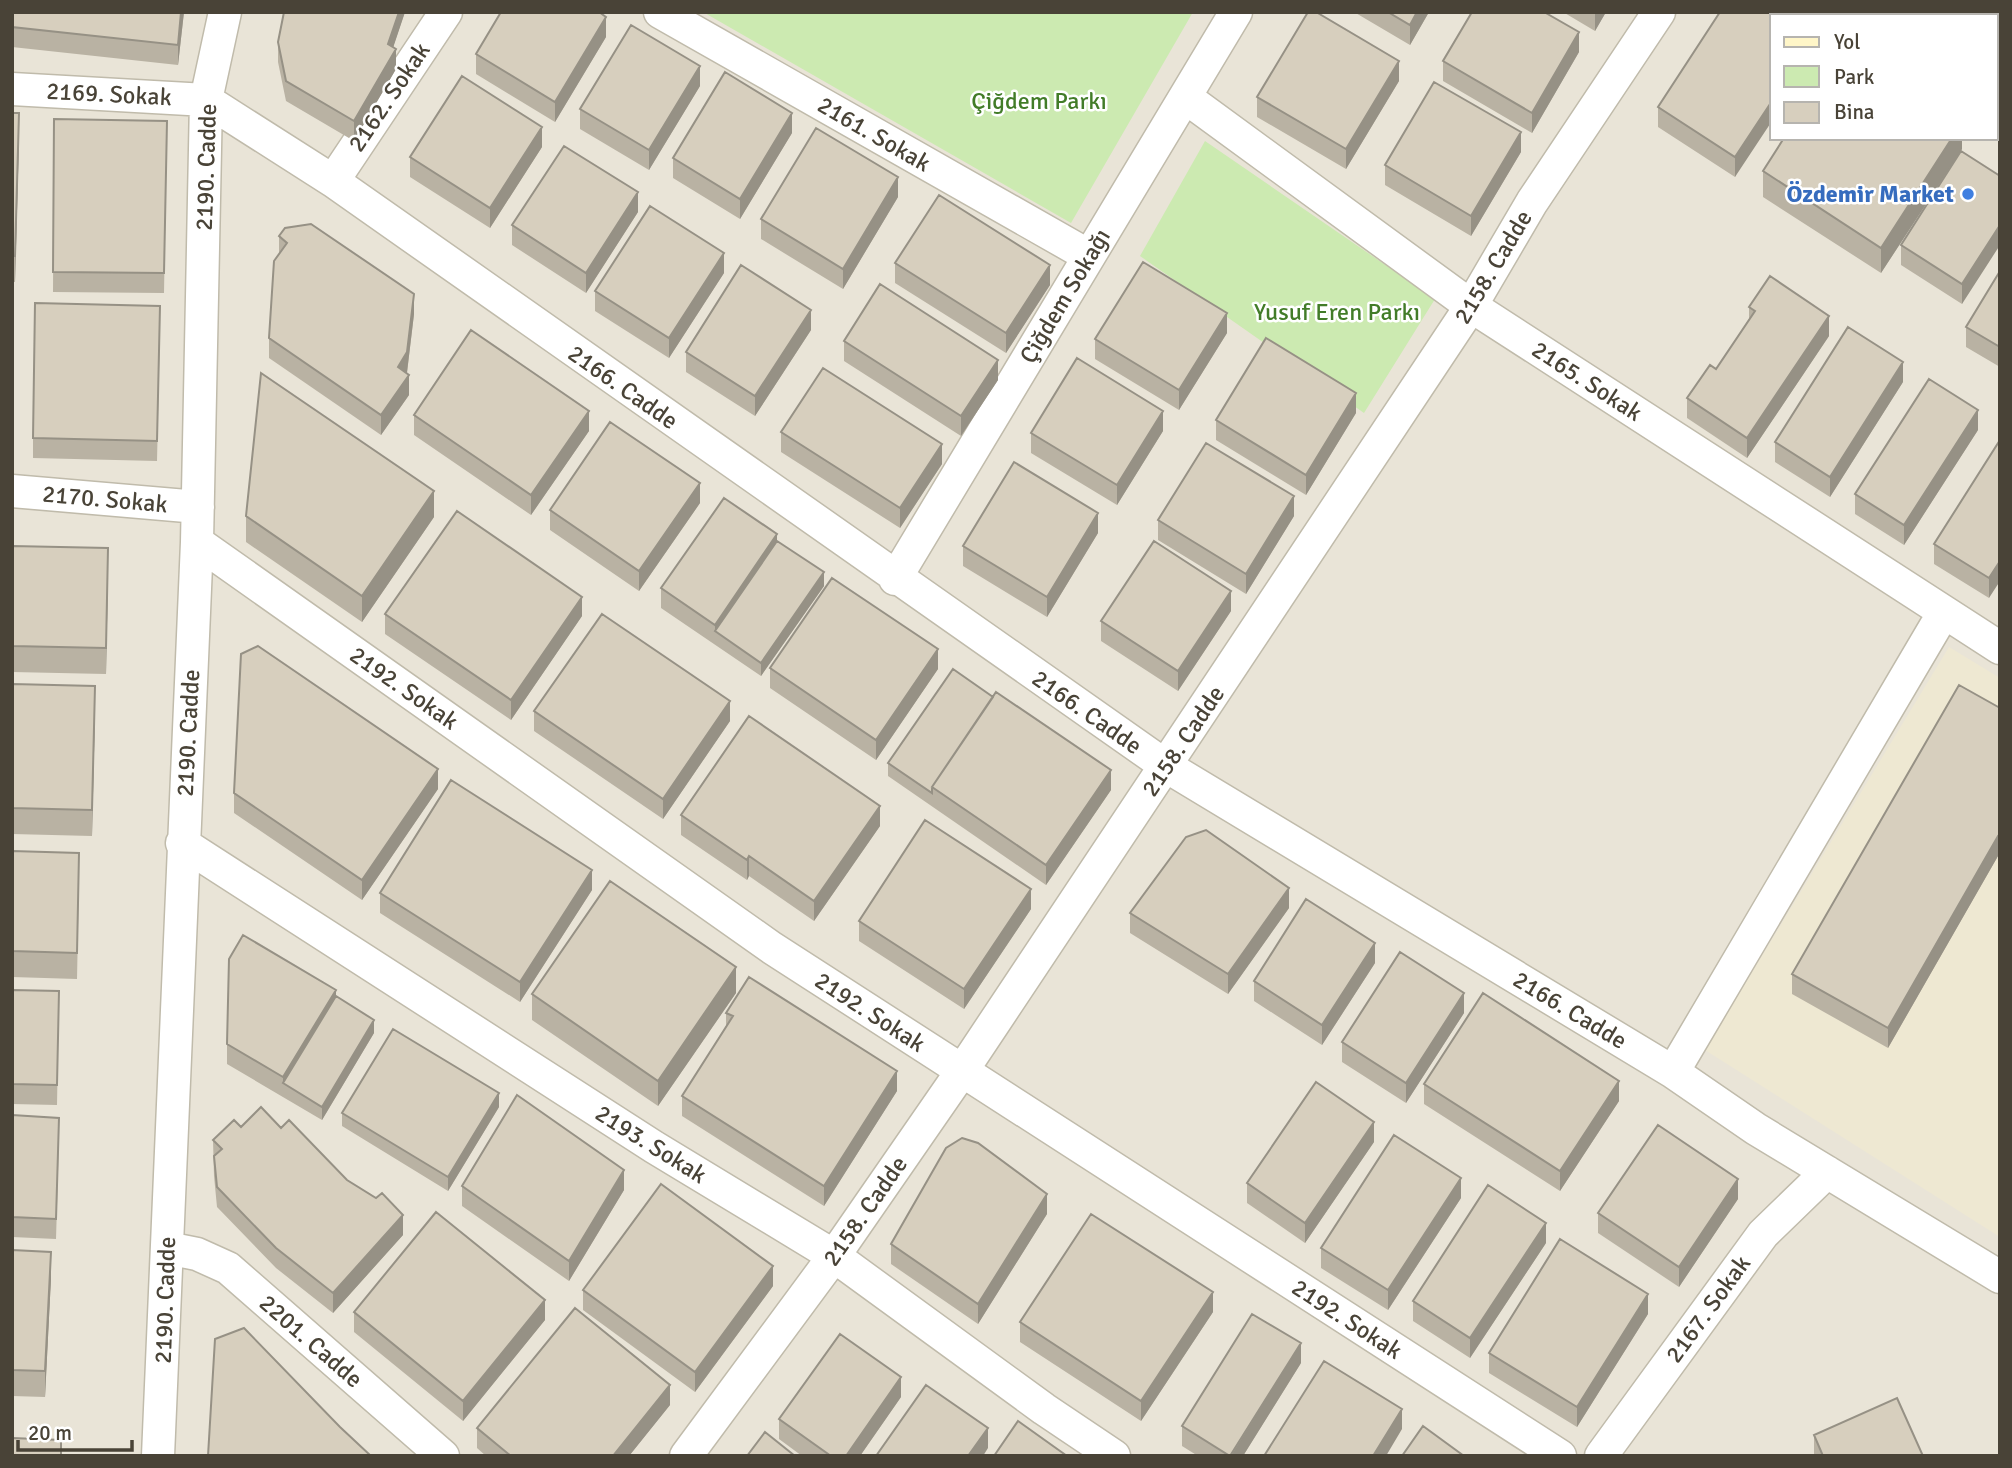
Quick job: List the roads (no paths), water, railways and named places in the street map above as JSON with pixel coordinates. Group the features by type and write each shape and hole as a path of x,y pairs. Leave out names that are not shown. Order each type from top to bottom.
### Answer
{"street":[{"name":"2190. Cadde","path":"158,1456 182,843 197,542 206,100 225,12"},
{"name":"2162. Sokak","path":"333,181 446,12"},
{"name":"2161. Sokak","path":"660,12 1089,256"},
{"name":"Çiğdem Sokağı","path":"895,579 1236,12"},
{"name":"2158. Cadde","path":"686,1456 834,1256 962,1071 1471,306 1532,202 1659,12"},
{"name":"2169. Sokak","path":"12,89 206,100"},
{"name":"2165. Sokak","path":"1185,97 1471,306 2000,648"},
{"name":"2166. Cadde","path":"206,100 333,181 895,579 1166,766 1673,1072 1756,1129 2000,1277"},
{"name":"2170. Sokak","path":"12,491 198,507"},
{"name":"2192. Sokak","path":"197,542 772,948 1560,1456"},
{"path":"1673,1072 1944,612"},
{"name":"2193. Sokak","path":"182,843 654,1147 834,1256 1044,1409 1114,1456"},
{"name":"2167. Sokak","path":"1601,1456 1763,1234 1828,1172"},
{"name":"2201. Cadde","path":"167,1248 197,1254 228,1268 443,1456"}],"place":[{"name":"Özdemir Market","path":"1968,194"}],"park label":[{"name":"Çiğdem Parkı","path":"1039,101"},
{"name":"Yusuf Eren Parkı","path":"1337,312"}]}
